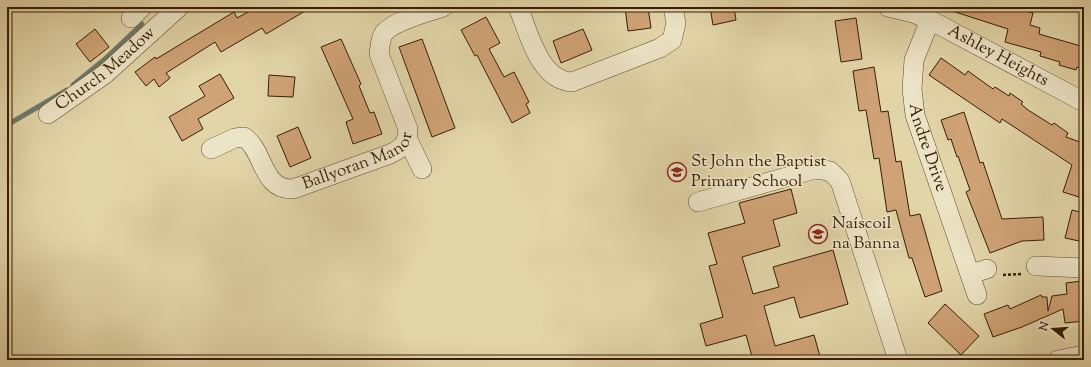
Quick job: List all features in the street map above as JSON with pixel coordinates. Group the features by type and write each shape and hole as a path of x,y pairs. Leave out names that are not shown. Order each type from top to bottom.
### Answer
{"street":[{"name":"Church Meadow","path":"48,114 105,74 179,7"},
{"name":"Ballyoran Manor","path":"211,149 235,138 244,137 252,145 270,180 279,187 293,189 390,154 402,147 407,138 408,129 379,54 380,43 384,34 390,27 444,7"},
{"path":"518,7 541,63 557,79 572,82 660,48 672,40 676,23 673,7"},
{"name":"Ashley Heights","path":"888,7 913,13 930,20 1084,102"},
{"name":"Andre Drive","path":"930,20 914,60 912,89 915,115 978,272 977,295"},
{"path":"407,138 422,169"},
{"path":"698,202 815,169 830,171 840,181 898,360"},
{"path":"1036,266 1084,268"},
{"path":"1058,360 1084,355"}],"path":[{"path":"978,272 998,276 1022,274 1036,266"}],"building":[{"path":"257,7 312,7 266,34 262,28 221,52 215,42 166,73 170,78 159,87 154,79 146,86 135,72 155,57 156,59 234,12 237,18"},
{"path":"625,7 648,7 651,28 628,31"},
{"path":"710,7 734,7 736,20 713,25"},
{"path":"949,7 1011,7 1033,13 1030,25 1040,28 1039,34 1084,47 1084,69 1077,67 1076,70 1059,65 1060,62 1040,56 1041,52 1005,42 1008,29 949,10"},
{"path":"486,17 500,43 489,49 504,77 514,72 529,102 526,104 530,113 512,123 477,55 475,56 461,30"},
{"path":"856,18 862,59 841,62 835,21"},
{"path":"95,29 109,47 90,62 76,44"},
{"path":"583,29 592,50 561,63 553,41"},
{"path":"341,39 361,84 359,86 370,113 374,112 382,134 353,144 346,122 353,119 321,47"},
{"path":"422,39 455,128 432,137 399,47"},
{"path":"941,58 965,75 968,71 993,89 995,87 1009,96 1010,93 1023,102 1021,104 1028,110 1052,125 1054,123 1068,133 1066,137 1080,142 1082,138 1084,138 1084,191 1082,198 1063,192 1072,165 1002,119 1000,123 929,75"},
{"path":"874,67 881,112 888,111 896,162 901,161 910,216 920,214 942,291 925,297 912,258 909,258 896,210 887,212 879,158 874,159 866,110 859,111 853,71"},
{"path":"220,74 234,98 198,119 203,129 182,141 169,117 205,96 199,86"},
{"path":"269,75 295,77 293,97 268,96"},
{"path":"964,112 980,163 983,162 1002,219 1043,217 1044,240 1022,241 990,253 966,192 970,190 958,156 957,157 951,139 948,140 941,120"},
{"path":"298,127 311,158 290,167 277,136"},
{"path":"791,189 797,213 773,220 780,246 742,257 753,294 779,287 773,267 833,250 848,304 800,318 794,297 764,306 775,346 814,335 821,360 753,360 746,335 706,346 700,324 723,317 709,266 717,264 708,233 745,223 739,203"},
{"path":"1072,210 1084,213 1084,242 1065,238"},
{"path":"1082,281 1084,321 1065,323 1063,309 1022,327 993,337 984,314 1008,305 1010,309 1041,295 1042,297 1047,297 1048,311 1052,296 1067,294 1066,283"},
{"path":"945,304 979,336 961,355 928,323"}],"waterway":[{"path":"73,85 105,59 142,24"},
{"path":"7,125 67,90"}],"place":[{"name":"St John the Baptist Primary School","path":"677,172"},
{"name":"Naíscoil na Banna","path":"818,234"}]}
